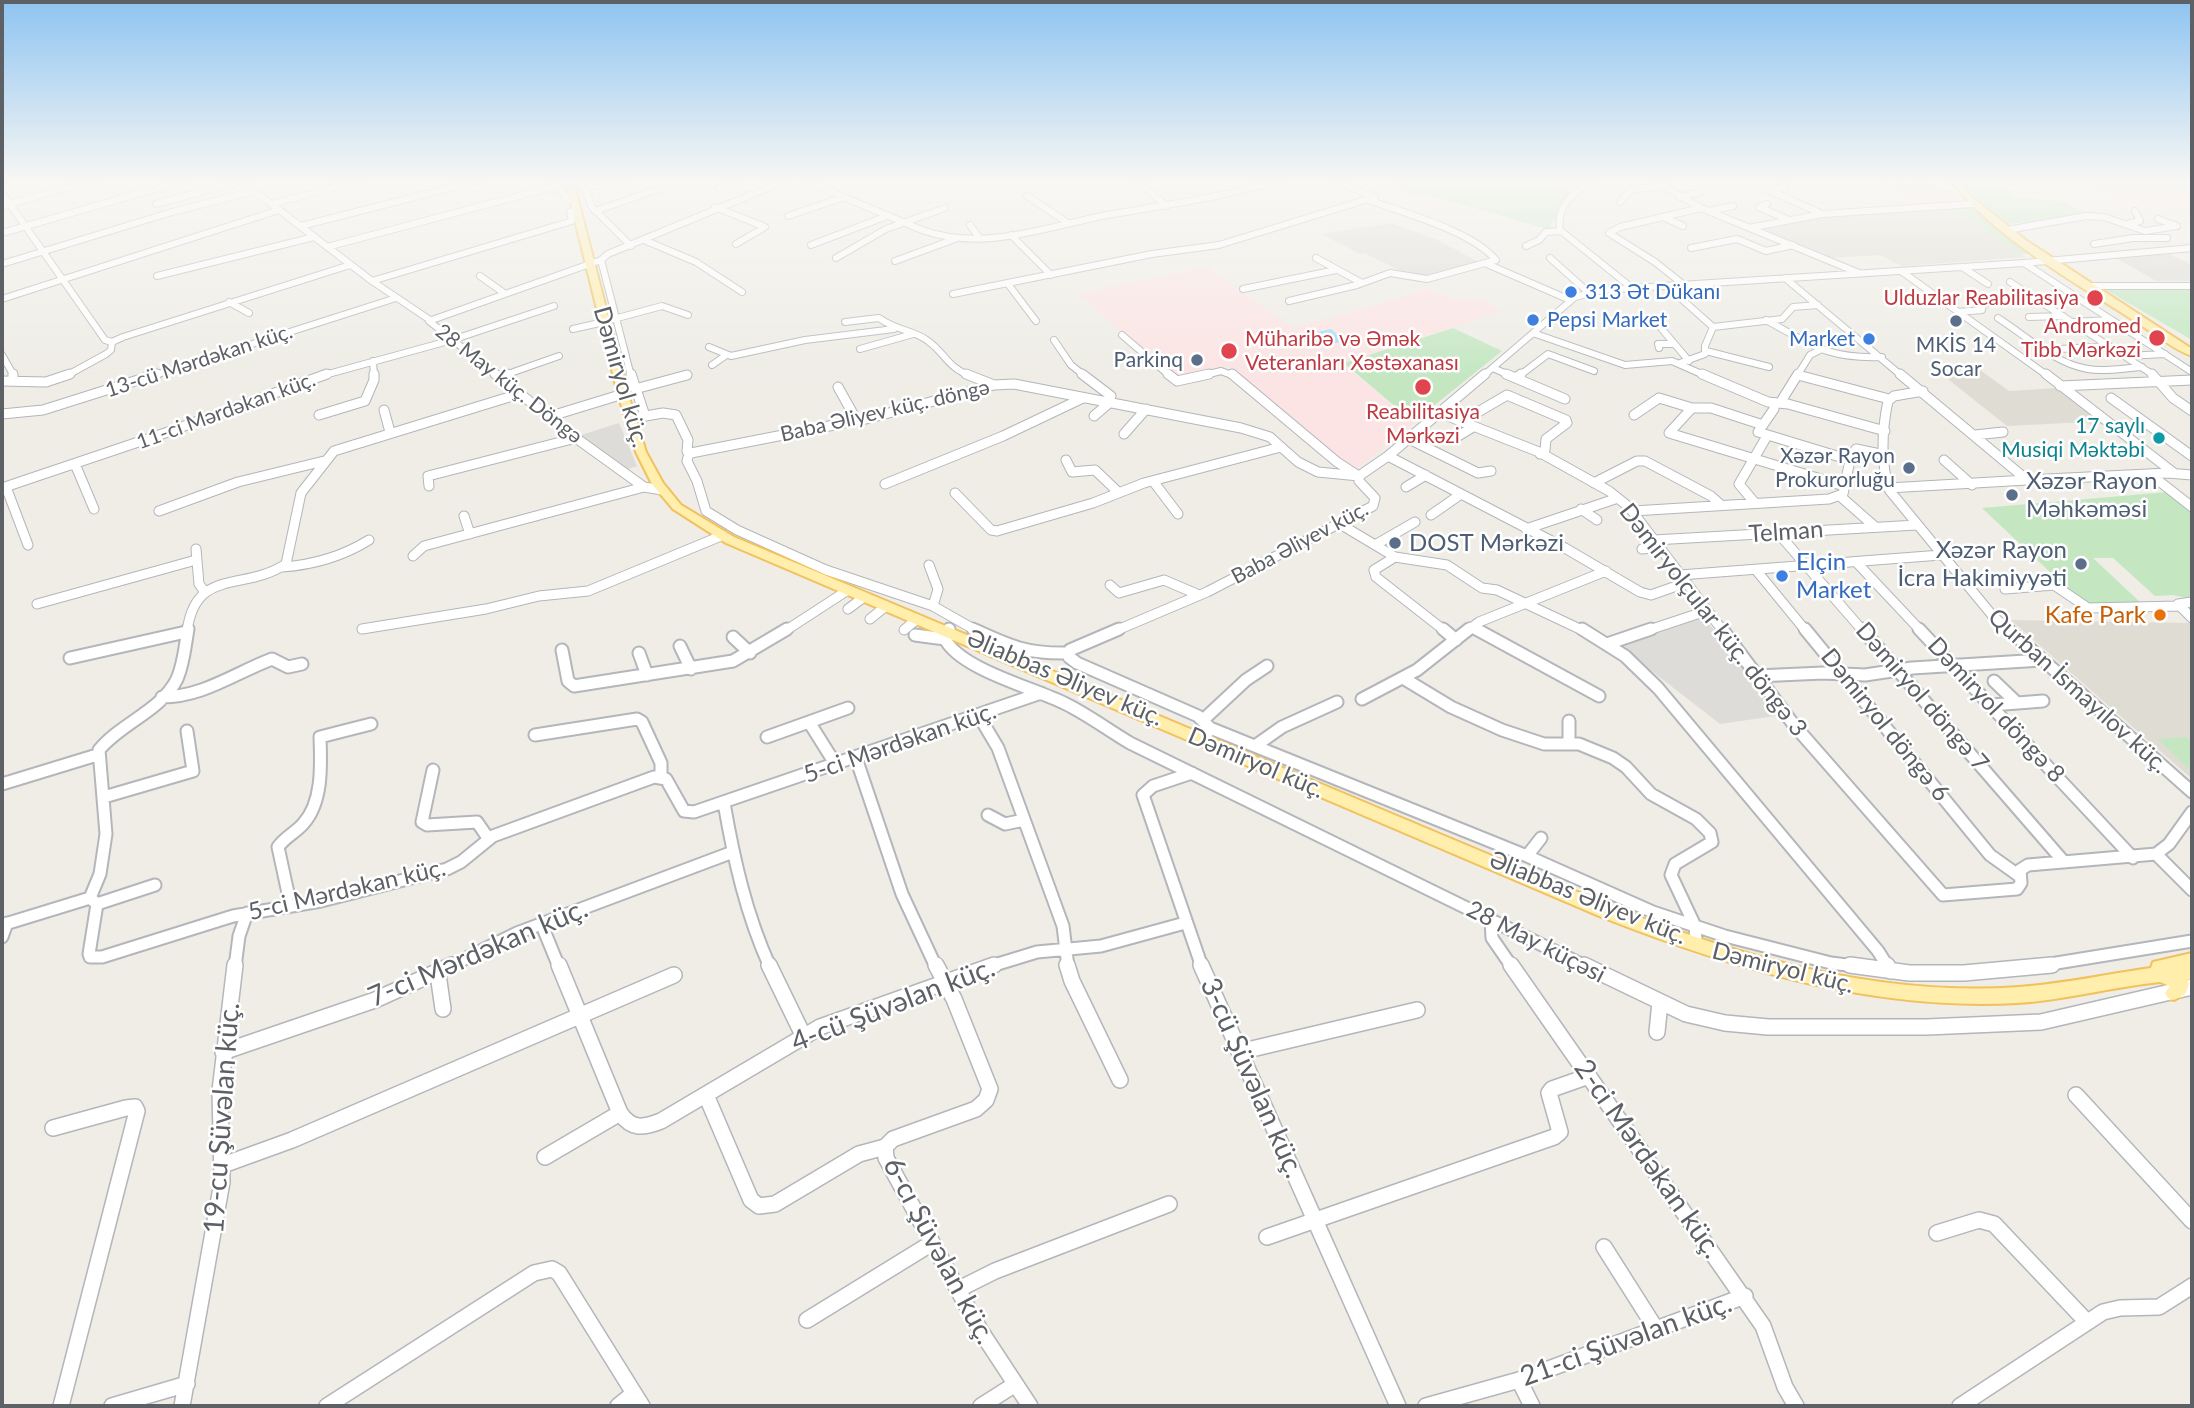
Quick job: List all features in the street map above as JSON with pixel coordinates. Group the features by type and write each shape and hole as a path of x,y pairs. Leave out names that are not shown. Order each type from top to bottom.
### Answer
{"main road":[{"path":"590,246 595,262"},
{"name":"Dəmiryol küç.","path":"590,246 629,392 637,442 662,490 688,515 721,536 851,579 864,597 947,634 1650,930 1737,959 1849,986 1959,996 2044,993 2192,972"},
{"path":"2029,246 2192,352"},
{"path":"2051,261 2192,346"},
{"name":"Əliabbas Əliyev küç.","path":"610,320 649,459 662,483 681,505 706,524 947,634 1206,728 1608,908 1696,942 1836,978 1903,988 2040,988 2192,960"},
{"path":"2156,975 2177,981 2179,989 2174,993"}],"street":[{"path":"37,246 105,340 112,342 350,265"},
{"path":"2,264 64,246"},
{"path":"2,299 32,292 61,279 166,246"},
{"path":"157,276 279,246"},
{"path":"327,247 332,246"},
{"path":"372,281 490,246"},
{"name":"28 May küç. Döngə","path":"631,246 595,262 430,320 430,323 548,417 644,487 653,491 662,490"},
{"path":"657,246 696,262 742,292"},
{"path":"836,258 857,246"},
{"path":"895,261 941,246"},
{"path":"1022,246 1051,275"},
{"path":"953,294 1152,254 1214,246"},
{"path":"1289,301 1390,274 1424,279 1487,264 1496,259 1478,246"},
{"path":"1579,246 1632,288"},
{"path":"1629,246 1684,285"},
{"path":"1691,248 1703,246"},
{"path":"1753,246 1766,251 1790,246"},
{"path":"1795,246 1859,273"},
{"path":"2098,246 2111,254 2192,247"},
{"path":"327,247 430,320"},
{"name":"Baba Əliyev küç.","path":"1068,653 1078,645 1199,595 1340,524 1375,503 1373,495 1359,481 1359,476 1409,439 1570,300 1588,292 2024,263 2111,254"},
{"path":"1315,258 1363,283"},
{"path":"1550,258 1588,292"},
{"path":"2024,263 2192,372"},
{"path":"1487,264 1570,300"},
{"path":"1962,267 1988,284"},
{"path":"1243,289 1336,270"},
{"path":"1900,271 2027,361 2174,473"},
{"path":"561,273 571,279"},
{"path":"480,276 504,293"},
{"path":"1785,278 2028,480"},
{"path":"2010,282 2142,367 2161,381 2173,398 2192,411"},
{"path":"1008,284 1036,321"},
{"path":"1667,286 1698,313 1702,321 1713,327 1784,318 1793,307 1818,305"},
{"path":"2093,286 2192,286"},
{"name":"13-cü Mərdəkan küç.","path":"2,414 43,411 396,298"},
{"path":"1958,312 1982,310 1983,304 1988,303 2038,300"},
{"path":"229,302 248,313"},
{"name":"11-ci Mərdəkan küç.","path":"4,487 319,376 452,340 554,306"},
{"path":"573,329 666,306 688,315"},
{"path":"2029,317 2063,316"},
{"path":"845,322 875,317 894,329 934,345 949,366 994,385"},
{"path":"1746,317 1755,322"},
{"path":"1998,317 2057,359 2084,369 2142,367"},
{"path":"1766,320 1794,333 1820,350 1849,358 1882,357"},
{"path":"2072,322 2110,320"},
{"path":"1706,351 1704,346 1713,327"},
{"path":"1661,328 1689,361"},
{"path":"712,365 725,356 805,340 894,329"},
{"path":"1533,333 1625,365 1669,360 1680,363 1777,403 1885,431"},
{"path":"860,349 903,339 912,334"},
{"path":"1122,335 1177,381 1216,372 1230,372 1337,462 1359,476"},
{"path":"1054,340 1072,365 1111,396 1109,403 1094,416"},
{"path":"2,380 55,379 104,356 111,350 112,342"},
{"path":"1659,348 1658,344 1674,344"},
{"path":"2044,350 2109,346"},
{"path":"709,347 725,356"},
{"path":"1820,350 1812,353 1757,430 1766,436 1850,460"},
{"path":"1680,363 1706,351 1769,367"},
{"path":"1517,377 1548,354 1594,371"},
{"path":"2126,356 2165,354"},
{"path":"2,355 14,375 13,381"},
{"path":"498,377 559,356"},
{"path":"1849,358 1858,368"},
{"path":"2027,361 2057,359"},
{"path":"319,415 365,401 374,380 373,361"},
{"path":"1493,368 1565,399"},
{"path":"1798,374 1889,399 1923,391"},
{"path":"548,417 687,375"},
{"path":"2060,386 2192,380"},
{"name":"Baba Əliyev küç. döngə","path":"689,453 857,421 994,385 1014,384 1241,428 1266,435 1298,462 1318,472 1359,476"},
{"path":"838,387 857,421"},
{"path":"629,392 639,417 667,412 676,415 688,440 689,453"},
{"path":"282,567 289,558 300,497 324,461 339,449 519,394"},
{"path":"1461,422 1502,396 1519,395 1567,422 1546,439 1545,450 1540,454"},
{"path":"885,484 1003,436 1083,398"},
{"path":"1634,415 1659,398 1692,408 1711,408 1763,425"},
{"path":"2111,398 2192,456"},
{"path":"1889,399 1885,431 1888,488 2174,473 2190,477"},
{"path":"1692,408 1669,432 1671,435 1844,486"},
{"path":"1124,434 1146,409"},
{"path":"384,410 390,432"},
{"name":"Dəmiryolçular küç. döngə 3","path":"1440,413 1540,454 1594,483 1633,511 1706,611 1812,747 1938,892 1947,896 2017,889 2021,883 2018,875"},
{"path":"1455,438 1473,426"},
{"path":"1975,435 2003,432"},
{"path":"1754,502 1739,487 1766,436"},
{"path":"417,475 429,481 576,438"},
{"path":"1409,439 1478,473 1491,471"},
{"path":"955,493 994,531 1093,503 1117,491 1281,446"},
{"path":"1633,511 1754,502 1809,501 1840,496 1843,494 1850,460 1857,449 1885,455"},
{"name":"Dəmiryol küç.","path":"689,453 687,461 709,514 737,530 826,570 933,606 970,628 1016,649 1038,654 1068,653"},
{"path":"1388,456 1606,571 1640,592 1651,595 1683,579 1756,570 1858,564 1941,555"},
{"path":"1594,483 1646,456 1720,504"},
{"path":"1066,460 1072,472 1095,470 1117,491"},
{"path":"1944,460 1972,485"},
{"path":"159,511 238,482 324,461"},
{"path":"75,464 94,509"},
{"path":"2150,474 2192,507"},
{"path":"1406,487 1426,475"},
{"path":"1153,481 1178,514"},
{"path":"4,487 28,545"},
{"path":"413,556 424,546 644,487"},
{"name":"Qurban İsmayılov küç.","path":"1888,488 1992,615 2192,792"},
{"path":"1432,515 1461,494"},
{"path":"1840,496 1873,526"},
{"path":"1526,529 1618,498"},
{"path":"1581,509 1597,520"},
{"path":"464,516 470,534"},
{"path":"1375,545 1415,522"},
{"path":"1340,524 1395,557 1447,565 1482,588 1497,590 1581,629 1607,644 1649,678 1878,951 1890,971"},
{"name":"Telman","path":"1642,550 1657,544 1778,533 1917,525"},
{"name":"Dəmiryol döngə 7","path":"1778,533 2064,862"},
{"path":"362,629 486,609 539,596 588,592 721,536"},
{"path":"2,784 97,755 112,736 162,697 178,677 193,602 205,592 282,567 299,566 349,552 369,540"},
{"path":"196,548 199,584 205,592"},
{"path":"1395,557 1376,567 1376,577 1456,640"},
{"path":"37,604 196,560"},
{"name":"Dəmiryol döngə 8","path":"1858,564 2133,858"},
{"path":"929,565 938,589 933,606"},
{"name":"Dəmiryol döngə 6","path":"1756,570 1990,855 2018,875"},
{"path":"1362,699 1403,678 1471,627 1606,571"},
{"path":"562,650 568,681 574,686 724,663 750,653 851,579"},
{"path":"1110,585 1119,593 1164,580 1199,595"},
{"path":"2005,589 2054,584 2088,608 2179,606 2192,618"},
{"path":"848,609 864,597"},
{"path":"2179,606 2179,603 2192,601"},
{"path":"870,619 886,606"},
{"path":"1607,644 1706,611"},
{"path":"904,631 917,620"},
{"path":"1471,627 1599,696"},
{"path":"70,658 186,632"},
{"path":"915,635 947,634"},
{"name":"28 May küçəsi","path":"947,634 950,648 1012,683 1070,706 1130,743 1660,1002 1694,1016 1725,1023 1768,1027 2030,1024 2192,987"},
{"path":"733,637 750,653"},
{"path":"680,646 691,669"},
{"path":"639,653 647,675"},
{"path":"1068,653 1077,663 1206,728 1246,680 1267,666"},
{"path":"162,697 177,698 203,690 272,659 288,667 302,664"},
{"path":"1757,676 1811,673 1844,675 2042,660"},
{"path":"1403,678 1469,716 1547,745 1569,740 1618,762 1652,795 1688,813 1712,838 1710,844 1671,869 1671,875 1695,926 1696,942"},
{"path":"1994,681 2017,703"},
{"name":"5-ci Mərdəkan küç.","path":"94,901 89,954 95,958 247,913 342,897 447,869 467,860 488,838 661,776 668,782 684,811 694,812 1041,693"},
{"path":"1992,705 2043,701"},
{"path":"1255,746 1282,727 1337,702"},
{"path":"767,737 848,708"},
{"path":"979,716 993,736 1063,926 1072,981 1120,1080"},
{"path":"535,735 637,719 642,722 661,763 661,776"},
{"path":"1569,721 1569,740"},
{"path":"810,722 836,765"},
{"path":"286,907 288,893 278,847 284,838 302,825 310,813 321,776 320,737 371,724"},
{"name":"Dəmiryol küç.","path":"1206,728 1527,856 1653,912 1831,964 1937,974 2022,968 2103,958 2192,942"},
{"path":"104,797 193,771 187,731"},
{"path":"94,901 102,865 104,797 97,755"},
{"name":"6-cı Şüvəlan küç.","path":"856,758 902,894 986,1074 989,1095 976,1109 893,1139 885,1147 888,1163 957,1290 1014,1385 1030,1406"},
{"path":"433,770 422,822 477,822 488,838"},
{"name":"3-cü Şüvəlan küç.","path":"1192,773 1185,778 1150,787 1143,795 1185,923 1239,1052 1398,1406"},
{"path":"724,803 742,890 764,956 803,1035"},
{"path":"2018,875 2020,870 2028,865 2156,854 2169,844 2192,812"},
{"path":"988,815 1005,824 1024,820"},
{"path":"1527,856 1541,838"},
{"name":"7-ci Mərdəkan küç.","path":"223,1052 393,993 541,923 733,852"},
{"path":"2156,854 2192,890"},
{"path":"2,937 4,924 155,885"},
{"name":"19-cu Şüvəlan küç.","path":"182,1406 218,1213 223,1165 220,1101 223,1052 239,936 247,913"},
{"name":"2-ci Mərdəkan küç.","path":"1491,918 1492,937 1745,1296 1770,1338 1784,1388 1796,1406"},
{"path":"541,923 620,1113 545,1157"},
{"name":"4-cü Şüvəlan küç.","path":"620,1113 628,1124 642,1128 661,1121 803,1035 944,981 1037,951 1101,946 1185,923"},
{"path":"438,974 443,1009"},
{"path":"223,1165 292,1140 580,1018 674,975"},
{"path":"1657,1032 1660,1002"},
{"path":"1239,1052 1417,1010"},
{"path":"1267,1237 1554,1137 1560,1132 1549,1093 1552,1089 1590,1076"},
{"path":"706,1095 751,1200 757,1206 766,1208 775,1204 859,1154 885,1147"},
{"path":"2076,1095 2192,1221"},
{"path":"53,1128 126,1108 135,1107 138,1111 61,1406"},
{"path":"957,1290 995,1271 1169,1204"},
{"path":"1937,1233 1979,1220 1994,1224 2087,1322"},
{"path":"807,1320 932,1243"},
{"path":"1604,1247 1656,1329"},
{"path":"327,1406 544,1269 559,1273 638,1399 618,1406"},
{"path":"1960,1406 2087,1322 2112,1309 2159,1307 2192,1286"},
{"name":"21-ci Şüvəlan küç.","path":"1426,1406 1519,1380 1745,1296"},
{"path":"1519,1380 1532,1406"},
{"path":"112,1406 187,1384"},
{"path":"981,1406 1014,1385"}],"shaded area":[{"path":"1344,246 1449,246 1482,264 1422,278 1364,253 1360,254"},
{"path":"1803,246 2010,246 2026,257 1902,266 1880,255 1833,258"},
{"path":"2169,254 2192,265 2192,281 2156,281 2116,258"},
{"path":"1208,267 1292,328 1387,302 1426,288 1454,299 1480,299 1503,311 1343,363 1403,415 1416,421 1358,468 1351,467 1229,366 1178,379 1077,294"},
{"path":"1980,370 2009,391 2057,388 2105,424 2091,425 2086,422 2007,426 1944,376 1948,372"},
{"path":"619,423 637,466 626,470 581,435"},
{"path":"1702,615 1782,715 1720,724 1617,644"},
{"path":"2011,620 2192,623 2192,779"}],"green space":[{"path":"2009,246 2025,246 2035,253 2021,254"},
{"path":"2101,287 2192,288 2192,340"},
{"path":"1453,328 1502,351 1416,420 1404,414 1344,363"},
{"path":"2168,492 2192,510 2192,599 2173,595 2155,596 2113,558 2093,558 2142,604 2086,606 1982,508"},
{"path":"2186,737 2192,743 2192,772 2158,739"}],"water":[{"path":"1331,329 1345,341 1312,348 1299,336"}],"place":[{"name":"313 Ət Dükanı","path":"1571,292"},
{"name":"Ulduzlar Reabilitasiya","path":"2095,298"},
{"name":"Pepsi Market","path":"1533,320"},
{"name":"MKİS 14 Socar","path":"1956,321"},
{"name":"Andromed Tibb Mərkəzi","path":"2157,338"},
{"name":"Market","path":"1869,339"},
{"name":"Müharibə və Əmək Veteranları Xəstəxanası","path":"1229,351"},
{"name":"Parkinq","path":"1197,360"},
{"name":"Reabilitasiya Mərkəzi","path":"1423,387"},
{"name":"17 saylı Musiqi Məktəbi","path":"2159,438"},
{"name":"Xəzər Rayon Prokurorluğu","path":"1909,468"},
{"name":"Xəzər Rayon Məhkəməsi","path":"2012,495"},
{"name":"DOST Mərkəzi","path":"1395,543"},
{"name":"Xəzər Rayon İcra Hakimiyyəti","path":"2081,564"},
{"name":"Elçin Market","path":"1782,576"},
{"name":"Kafe Park","path":"2160,615"}]}
